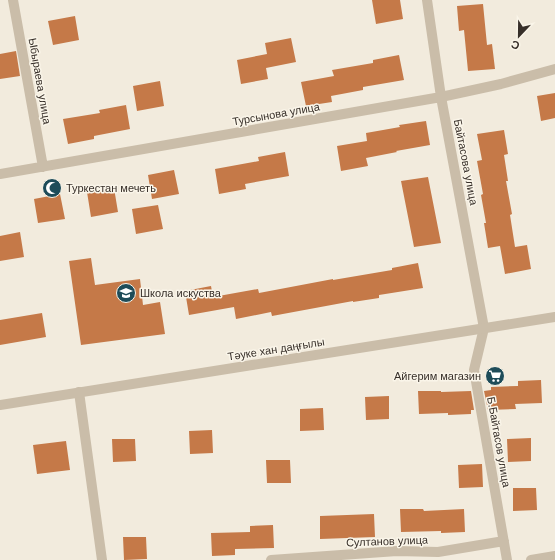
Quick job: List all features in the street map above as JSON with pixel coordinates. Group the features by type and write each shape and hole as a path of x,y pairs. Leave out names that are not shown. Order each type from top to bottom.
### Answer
{"street":[{"name":"Ыбыраева улица","path":"13,0 43,167"},
{"name":"Байтасова улица","path":"427,0 441,97 484,328"},
{"name":"Турсынова улица","path":"0,174 441,97 501,84 555,69"},
{"name":"Тәуке хан даңғылы","path":"0,405 555,317"},
{"name":"Б.Байтасов улица","path":"484,328 474,370 507,560"},
{"path":"79,392 102,560"},
{"name":"Султанов улица","path":"271,560 397,551 438,552 504,541"},
{"path":"531,560 555,556"}],"building":[{"path":"372,0 400,0 403,19 376,24"},
{"path":"483,4 487,45 492,44 495,69 468,71 464,30 459,31 457,6"},
{"path":"75,16 79,40 53,45 48,21"},
{"path":"291,38 296,62 266,68 268,79 241,84 237,60 267,54 265,43"},
{"path":"16,51 20,76 0,79 0,54"},
{"path":"399,55 404,80 363,87 363,90 331,96 332,102 306,106 301,82 334,76 332,70 373,63 373,60"},
{"path":"160,81 164,106 137,111 133,86"},
{"path":"555,93 555,118 541,121 537,96"},
{"path":"126,105 130,129 94,136 94,139 68,144 63,119 100,113 99,110"},
{"path":"426,121 430,145 366,158 368,166 341,171 337,146 367,141 366,133 400,127 399,125"},
{"path":"504,130 508,154 504,155 508,181 506,181 512,214 510,215 515,247 527,245 531,269 505,274 500,246 488,248 484,223 486,223 481,195 483,194 477,161 482,160 477,134"},
{"path":"285,152 289,176 245,184 246,189 219,194 215,169 259,161 258,157"},
{"path":"174,170 179,194 152,199 148,175"},
{"path":"428,177 441,243 414,247 401,181"},
{"path":"114,188 118,212 91,217 87,192"},
{"path":"60,194 65,219 38,223 34,199"},
{"path":"158,205 163,229 136,234 132,209"},
{"path":"20,232 24,257 0,261 0,236"},
{"path":"91,258 95,285 140,279 143,305 160,302 165,334 81,345 69,261"},
{"path":"418,263 423,288 379,295 379,298 353,301 272,316 271,312 236,319 234,307 189,315 185,291 211,286 213,297 258,289 259,293 392,270 392,268"},
{"path":"42,313 46,337 0,345 0,320"},
{"path":"541,380 542,403 515,404 516,409 488,410 484,391 491,390 491,387 518,386 518,381"},
{"path":"418,391 471,391 474,410 471,410 471,414 419,414"},
{"path":"389,396 389,419 366,420 365,397"},
{"path":"323,408 324,430 300,431 300,409"},
{"path":"212,430 213,453 190,454 189,431"},
{"path":"531,438 531,461 508,462 507,439"},
{"path":"112,439 135,439 136,461 113,462"},
{"path":"66,441 70,470 37,474 33,445"},
{"path":"266,460 290,460 291,483 267,483"},
{"path":"482,464 483,487 459,488 458,465"},
{"path":"513,488 536,488 537,510 513,511"},
{"path":"400,509 423,509 424,511 464,509 465,532 401,532"},
{"path":"374,514 375,537 320,539 320,516"},
{"path":"273,525 274,548 235,549 235,555 212,556 211,533 250,532 250,526"},
{"path":"123,537 146,537 147,559 124,560"}],"place":[{"name":"Туркестан мечеть","path":"52,188"},
{"name":"Школа искуства","path":"126,293"},
{"name":"Айгерим магазин","path":"495,376"}]}
